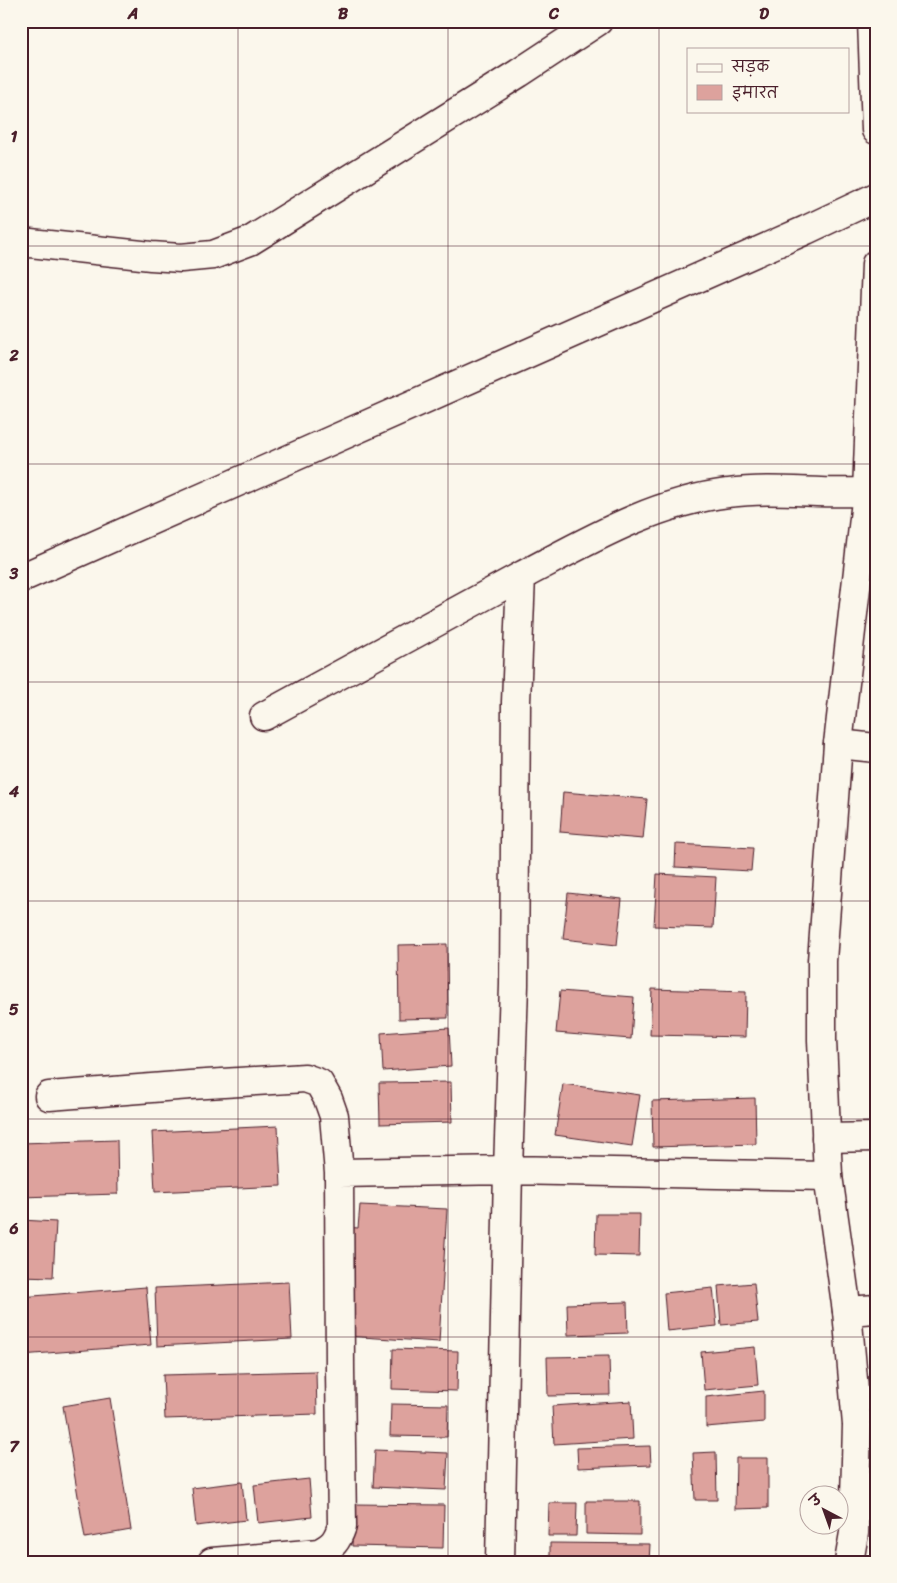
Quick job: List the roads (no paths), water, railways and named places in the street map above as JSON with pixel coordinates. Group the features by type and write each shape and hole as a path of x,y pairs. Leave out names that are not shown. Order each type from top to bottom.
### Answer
{"street":[{"path":"21,242 180,258 213,255 250,241 519,73 598,21"},
{"path":"872,21 876,130"},
{"path":"21,578 797,234 876,197"},
{"path":"849,1562 854,1533 857,1425 847,1311 828,1176 822,1040 822,961 838,744 872,491 876,264"},
{"path":"264,716 521,576 599,535 641,516 686,501 728,492 872,491"},
{"path":"500,1562 508,1170 514,985 516,702 521,576"},
{"path":"838,744 876,748"},
{"path":"49,1096 190,1084 305,1078 319,1083 328,1098 334,1116 339,1173 342,1526 339,1537 330,1547 319,1553 212,1562"},
{"path":"826,1138 876,1137"},
{"path":"339,1173 508,1170 828,1176"},
{"path":"847,1311 876,1309"}]}
